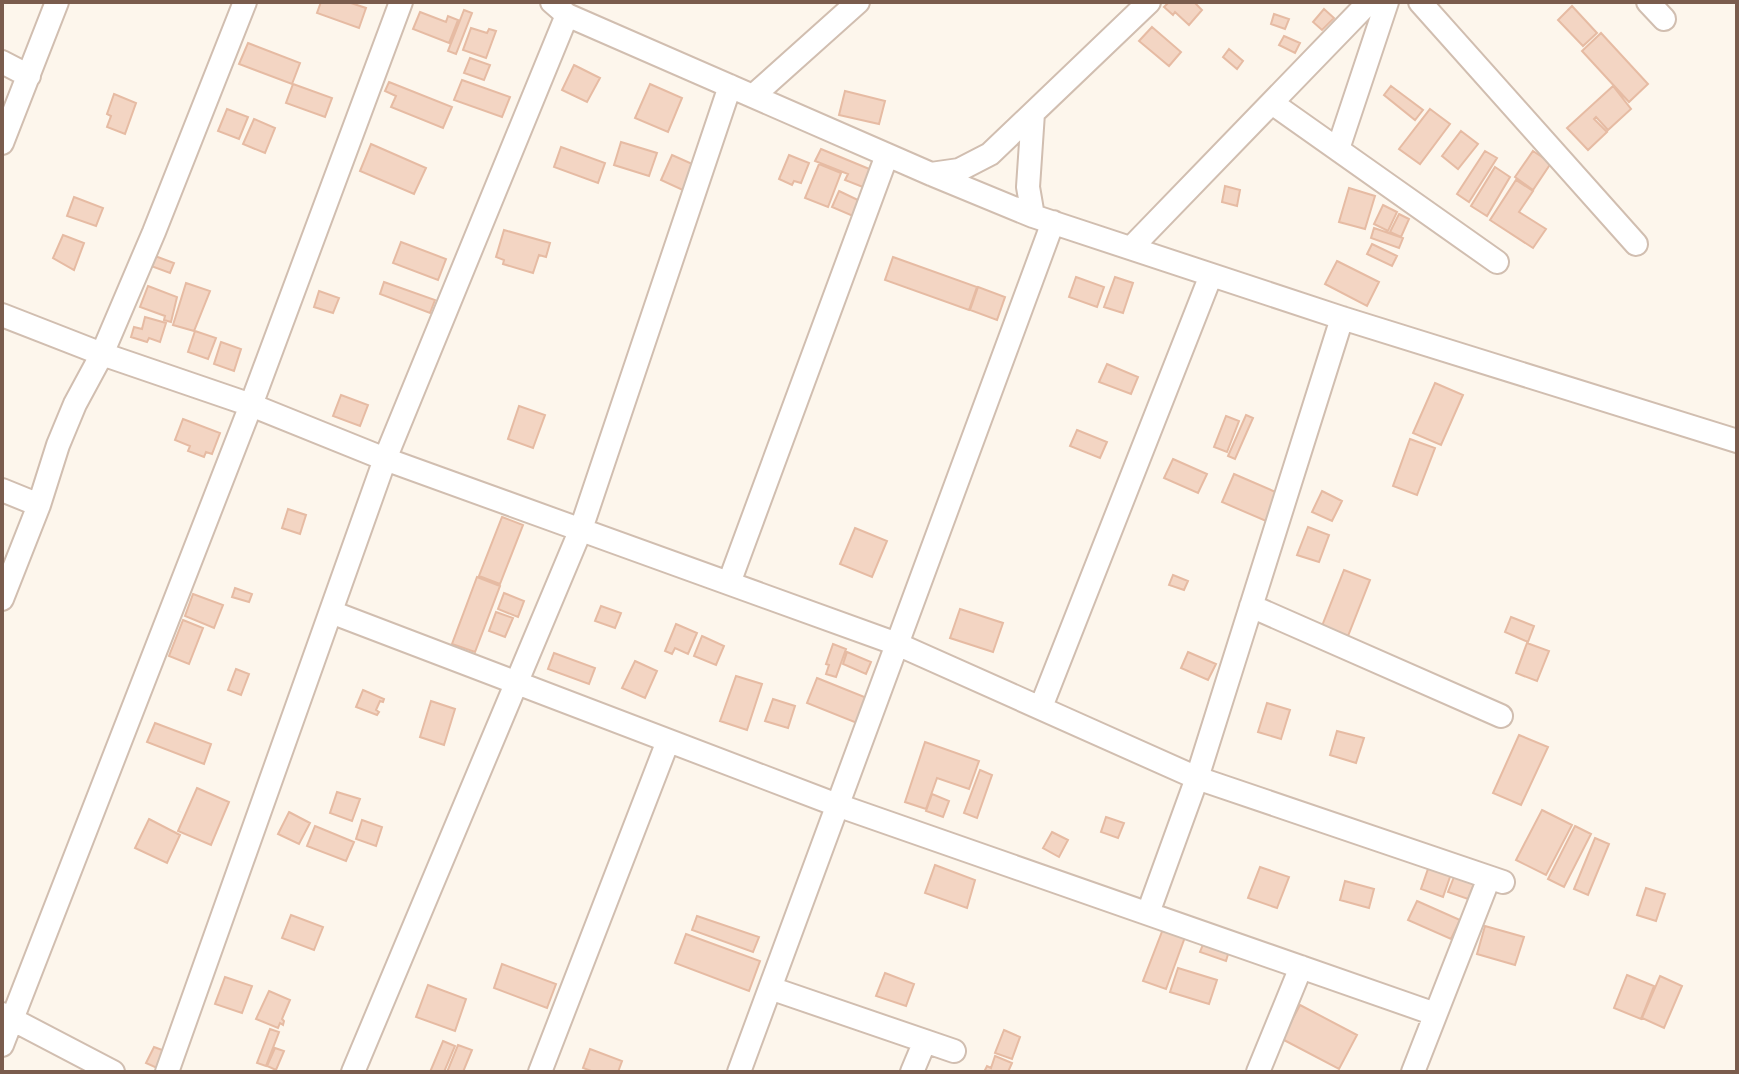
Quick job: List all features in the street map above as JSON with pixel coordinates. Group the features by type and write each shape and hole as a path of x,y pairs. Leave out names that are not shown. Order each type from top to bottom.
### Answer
{"street":[{"path":"2,143 57,2"},
{"path":"2,599 39,505 58,445 75,404 102,354 160,217 245,2"},
{"path":"2,1045 7,1016 251,405 401,2"},
{"path":"753,96 858,2"},
{"path":"931,174 959,170 990,154 1149,2"},
{"path":"1131,248 1369,2"},
{"path":"1338,149 1387,2"},
{"path":"1420,2 1636,244"},
{"path":"1648,2 1664,19"},
{"path":"167,1072 385,459 556,5 887,155 1043,219 1342,318 1737,441"},
{"path":"2,62 29,76"},
{"path":"353,1072 581,529 730,86"},
{"path":"1272,103 1497,262"},
{"path":"739,1072 897,644 1043,219 1028,187 1033,113"},
{"path":"729,583 887,155"},
{"path":"1041,707 1211,275"},
{"path":"2,315 102,354 251,405 385,459 897,644 1197,778 1496,880 1435,1014 1413,1072"},
{"path":"1148,913 1197,778 1342,318"},
{"path":"2,490 39,505"},
{"path":"1251,606 1501,716"},
{"path":"331,612 837,805 1435,1014"},
{"path":"540,1072 668,741"},
{"path":"1258,1072 1301,967"},
{"path":"770,988 954,1051"},
{"path":"7,1016 113,1072"},
{"path":"912,1072 925,1041"}],"building":[{"path":"321,2 348,2 366,8 359,28 317,13"},
{"path":"1169,2 1194,2 1202,10 1189,25 1164,7"},
{"path":"1572,6 1597,33 1583,46 1558,20"},
{"path":"1324,9 1334,18 1322,30 1313,22"},
{"path":"464,10 472,13 456,54 448,51"},
{"path":"420,12 446,22 448,16 458,20 449,43 413,29"},
{"path":"1274,14 1289,19 1285,29 1271,24"},
{"path":"1152,27 1181,52 1169,66 1139,41"},
{"path":"471,28 487,33 489,29 496,31 486,58 463,50"},
{"path":"1601,33 1648,84 1629,102 1582,51"},
{"path":"1284,36 1300,43 1295,53 1279,45"},
{"path":"248,43 300,63 292,84 239,64"},
{"path":"1229,49 1243,61 1237,69 1223,57"},
{"path":"470,58 490,65 484,80 464,73"},
{"path":"574,65 600,78 587,102 562,90"},
{"path":"462,80 510,97 502,117 454,100"},
{"path":"389,82 452,107 443,128 391,107 396,96 385,91"},
{"path":"293,84 332,98 325,117 286,103"},
{"path":"650,84 682,98 668,132 635,118"},
{"path":"1391,86 1423,110 1415,120 1384,95"},
{"path":"1613,86 1631,109 1608,130 1596,117 1594,119 1607,132 1588,150 1567,128"},
{"path":"845,91 885,101 879,124 839,115"},
{"path":"114,94 136,103 125,134 107,127 111,116 107,114"},
{"path":"227,109 248,117 239,139 218,131"},
{"path":"1430,109 1450,124 1420,164 1399,149"},
{"path":"254,119 275,128 265,153 243,144"},
{"path":"1461,131 1478,144 1458,169 1442,156"},
{"path":"621,142 657,153 649,176 614,165"},
{"path":"371,144 426,168 414,194 360,171"},
{"path":"561,147 605,163 598,183 554,167"},
{"path":"821,149 879,173 868,189 845,180 848,174 815,161"},
{"path":"1485,151 1497,158 1469,202 1457,194"},
{"path":"1533,151 1551,163 1533,190 1515,177"},
{"path":"672,155 699,167 687,192 661,180"},
{"path":"789,155 809,163 801,183 794,181 792,185 779,179"},
{"path":"819,164 841,173 828,207 805,198"},
{"path":"1495,167 1510,177 1487,216 1471,206"},
{"path":"1516,180 1533,191 1519,212 1546,229 1533,248 1490,220"},
{"path":"1225,186 1240,190 1237,206 1222,202"},
{"path":"1349,188 1375,196 1365,229 1339,222"},
{"path":"839,191 860,201 853,216 832,207"},
{"path":"74,197 103,208 96,226 67,216"},
{"path":"1383,205 1397,212 1388,231 1374,224"},
{"path":"1399,214 1409,219 1401,237 1390,232"},
{"path":"1374,228 1403,238 1399,248 1371,238"},
{"path":"504,230 550,243 546,257 539,255 533,273 503,264 504,260 496,257"},
{"path":"63,235 84,243 74,270 53,258"},
{"path":"401,242 446,259 438,280 393,263"},
{"path":"1372,244 1397,256 1392,266 1367,254"},
{"path":"155,256 174,263 170,273 151,266"},
{"path":"893,257 977,287 969,310 885,280"},
{"path":"1337,261 1379,282 1367,306 1325,284"},
{"path":"1076,277 1104,287 1097,307 1069,297"},
{"path":"1115,277 1133,283 1123,313 1104,307"},
{"path":"384,282 435,300 430,313 380,294"},
{"path":"186,283 210,291 194,331 173,325"},
{"path":"148,286 177,297 171,322 164,320 165,316 140,307"},
{"path":"978,287 1005,297 997,320 970,310"},
{"path":"319,291 339,298 333,313 314,307"},
{"path":"145,317 166,323 160,342 131,337 134,327 142,329"},
{"path":"195,331 216,338 208,359 188,352"},
{"path":"221,342 241,349 234,371 214,364"},
{"path":"1107,364 1138,377 1131,394 1099,382"},
{"path":"1435,383 1463,395 1441,445 1413,433"},
{"path":"341,395 368,405 360,426 333,416"},
{"path":"519,406 545,415 533,448 508,439"},
{"path":"1246,415 1253,418 1235,459 1228,456"},
{"path":"1226,416 1239,421 1227,452 1214,447"},
{"path":"183,419 220,433 212,454 206,452 204,457 188,451 190,446 175,440"},
{"path":"1077,430 1107,442 1100,458 1070,446"},
{"path":"1410,439 1435,448 1417,495 1393,486"},
{"path":"1173,459 1207,474 1198,493 1164,478"},
{"path":"1234,474 1278,493 1266,521 1222,502"},
{"path":"1322,491 1342,501 1332,521 1312,512"},
{"path":"288,509 306,515 300,534 282,528"},
{"path":"502,517 523,525 500,584 479,576"},
{"path":"1308,527 1329,535 1319,562 1297,555"},
{"path":"855,528 887,541 872,577 840,564"},
{"path":"1344,570 1370,580 1348,636 1322,626"},
{"path":"1173,575 1188,581 1184,590 1169,585"},
{"path":"477,577 500,586 475,652 452,644"},
{"path":"235,588 252,594 249,602 232,597"},
{"path":"504,593 524,601 518,617 498,609"},
{"path":"193,594 223,605 214,628 185,616"},
{"path":"601,606 621,613 615,628 595,621"},
{"path":"960,609 1003,623 993,652 950,638"},
{"path":"496,612 513,618 505,637 489,631"},
{"path":"1511,617 1534,626 1528,642 1505,632"},
{"path":"183,620 203,628 189,664 169,656"},
{"path":"676,624 697,633 688,654 675,648 672,654 665,651"},
{"path":"702,636 724,646 716,665 694,656"},
{"path":"1527,643 1549,651 1537,681 1516,673"},
{"path":"833,644 846,649 836,677 826,674"},
{"path":"847,652 871,662 866,674 843,664"},
{"path":"1188,652 1216,664 1208,680 1181,668"},
{"path":"554,653 595,668 589,684 548,669"},
{"path":"635,661 657,671 645,698 622,688"},
{"path":"236,669 249,674 241,695 228,690"},
{"path":"736,676 762,684 747,730 720,721"},
{"path":"817,678 867,698 857,723 807,703"},
{"path":"363,690 384,699 376,710 379,712 377,715 356,707"},
{"path":"773,699 795,706 788,728 765,721"},
{"path":"431,701 455,709 444,745 420,737"},
{"path":"1267,703 1290,710 1281,739 1258,732"},
{"path":"155,723 211,744 204,764 147,742"},
{"path":"1337,731 1364,738 1356,763 1330,755"},
{"path":"1519,735 1548,747 1521,805 1493,793"},
{"path":"925,742 979,761 969,789 937,778 926,809 905,802"},
{"path":"980,770 992,775 977,818 964,813"},
{"path":"197,788 229,802 211,845 178,831"},
{"path":"337,792 360,799 352,821 330,813"},
{"path":"932,794 949,801 943,817 926,811"},
{"path":"1542,810 1572,825 1546,875 1516,860"},
{"path":"289,812 310,823 299,844 278,834"},
{"path":"1106,817 1124,823 1118,838 1101,832"},
{"path":"149,819 180,835 167,863 135,848"},
{"path":"362,820 382,827 376,846 356,839"},
{"path":"315,826 354,842 346,861 307,846"},
{"path":"1575,826 1591,834 1564,887 1548,879"},
{"path":"1052,832 1068,840 1059,857 1043,848"},
{"path":"1595,838 1609,844 1588,895 1574,889"},
{"path":"935,865 975,880 967,908 925,893"},
{"path":"1429,866 1451,874 1443,897 1421,889"},
{"path":"1260,867 1289,877 1277,908 1248,898"},
{"path":"1454,877 1474,884 1468,899 1448,892"},
{"path":"1345,881 1374,889 1369,908 1340,900"},
{"path":"1646,888 1665,894 1656,921 1637,915"},
{"path":"1417,901 1460,920 1451,939 1408,920"},
{"path":"291,915 323,927 314,950 282,938"},
{"path":"697,916 759,937 753,952 692,930"},
{"path":"1485,926 1524,937 1515,965 1477,954"},
{"path":"1163,929 1185,937 1166,989 1143,981"},
{"path":"686,934 760,961 749,991 675,963"},
{"path":"1204,942 1229,951 1226,961 1200,952"},
{"path":"502,964 556,984 547,1008 494,988"},
{"path":"1178,968 1217,980 1209,1004 1170,992"},
{"path":"885,973 914,984 906,1006 876,996"},
{"path":"1627,975 1654,986 1641,1019 1614,1008"},
{"path":"1660,976 1682,986 1664,1028 1642,1018"},
{"path":"225,977 252,986 242,1013 215,1004"},
{"path":"428,985 466,999 455,1031 416,1017"},
{"path":"269,991 290,1000 282,1019 283,1025 280,1023 278,1028 256,1019"},
{"path":"1300,1005 1357,1035 1339,1069 1282,1039"},
{"path":"270,1029 279,1032 266,1066 257,1063"},
{"path":"1004,1030 1020,1037 1012,1059 995,1053"},
{"path":"443,1041 455,1046 444,1072 430,1072"},
{"path":"458,1045 472,1050 463,1072 447,1072"},
{"path":"154,1047 165,1051 157,1068 146,1063"},
{"path":"275,1048 284,1051 276,1070 267,1066"},
{"path":"590,1049 622,1061 618,1072 594,1072 583,1068"},
{"path":"995,1056 1012,1063 1008,1072 984,1072 987,1066 991,1068"}]}
